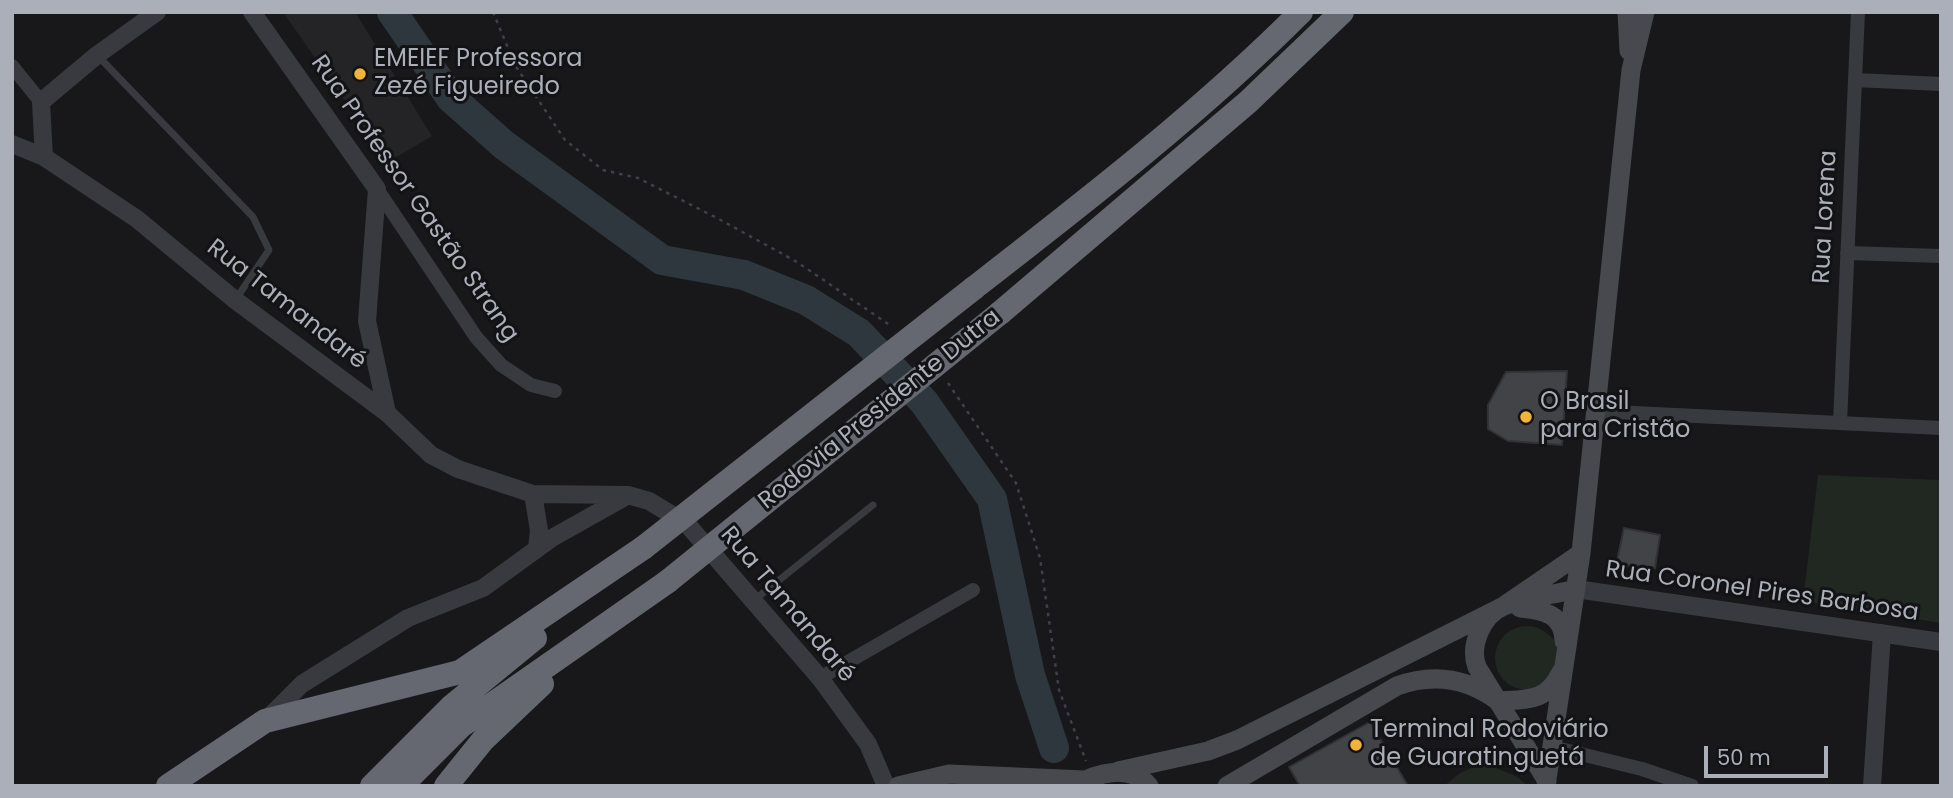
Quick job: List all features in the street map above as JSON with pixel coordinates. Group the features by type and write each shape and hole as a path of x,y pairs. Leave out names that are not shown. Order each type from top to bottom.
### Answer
{"highway":[{"name":"Rodovia Presidente Dutra","path":"372,786 452,706 643,548 1078,207 1241,70 1301,12"},
{"name":"Rodovia Presidente Dutra","path":"401,786 461,726 667,582 1000,313 1248,102 1342,12"},
{"path":"168,786 265,721 460,672 643,548"},
{"path":"446,786 483,740 547,679 667,582"}],"main road":[{"path":"1627,12 1631,69"},
{"path":"1564,648 1581,553 1631,69 1645,12"},
{"path":"898,786 949,774 1084,781 1208,751 1237,740 1502,607 1581,553"},
{"path":"1546,783 1473,655 1480,630 1502,607 1576,589"},
{"path":"1502,607 1542,610 1556,617 1564,631 1562,670 1546,783"},
{"path":"1227,786 1397,686 1416,679 1466,682 1498,701 1538,697 1553,688 1562,670"},
{"path":"1118,771 1138,775 1149,786"}],"street":[{"path":"41,102 135,19 157,12"},
{"name":"Rua Professor Gastão Strang","path":"252,12 377,189 475,337 502,365 531,386 555,391"},
{"name":"Rua Lorena","path":"1840,424 1858,12"},
{"path":"12,66 41,102 44,158"},
{"path":"1855,80 1941,84"},
{"name":"Rua Tamandaré","path":"12,144 44,158 137,219 235,300 387,413 431,455 458,469 533,494 628,495 649,501 687,524 820,678 868,744 886,786"},
{"path":"377,189 367,321 387,413"},
{"path":"1847,253 1941,256"},
{"path":"1594,411 1941,428"},
{"path":"533,494 539,530 537,549"},
{"path":"265,721 302,684 408,618 483,588 537,549 628,495"},
{"name":"Rua Coronel Pires Barbosa","path":"1576,589 1941,642"},
{"path":"820,678 973,590"},
{"path":"1872,786 1882,633"},
{"path":"1552,747 1642,769 1692,786"}],"lane":[{"path":"97,55 253,217 269,250 235,300"},
{"path":"753,601 873,505"}],"path":[{"path":"493,12 514,65 565,140 603,170 638,178 797,262 893,328"},
{"path":"945,379 1016,483 1040,558 1059,690 1084,781"}],"shaded area":[{"name":"EMEIEF Professora Zezé Figueiredo","path":"283,12 355,12 432,136 388,162"},
{"path":"1818,475 1941,480 1941,623 1803,601"},
{"path":"1527,626 1545,632 1553,640 1559,658 1553,676 1545,684 1527,690 1509,684 1501,676 1495,658 1501,640 1509,632"},
{"path":"1483,763 1516,776 1528,786 1444,786 1460,773"}],"building":[{"name":"O Brasil para Cristão","path":"1567,371 1562,445 1508,441 1488,429 1488,405 1506,372"},
{"path":"1624,528 1660,535 1655,568 1616,565"},
{"name":"Terminal Rodoviário de Guaratinguetá","path":"1370,722 1408,786 1300,786 1289,767"}],"waterway":[{"path":"392,12 451,98 504,145 662,260 744,275 806,300 859,333 924,402 992,499 1030,675 1054,748"}],"place":[{"name":"EMEIEF Professora Zezé Figueiredo","path":"360,74"},
{"name":"O Brasil para Cristão","path":"1526,417"},
{"name":"Terminal Rodoviário de Guaratinguetá","path":"1356,745"}]}
